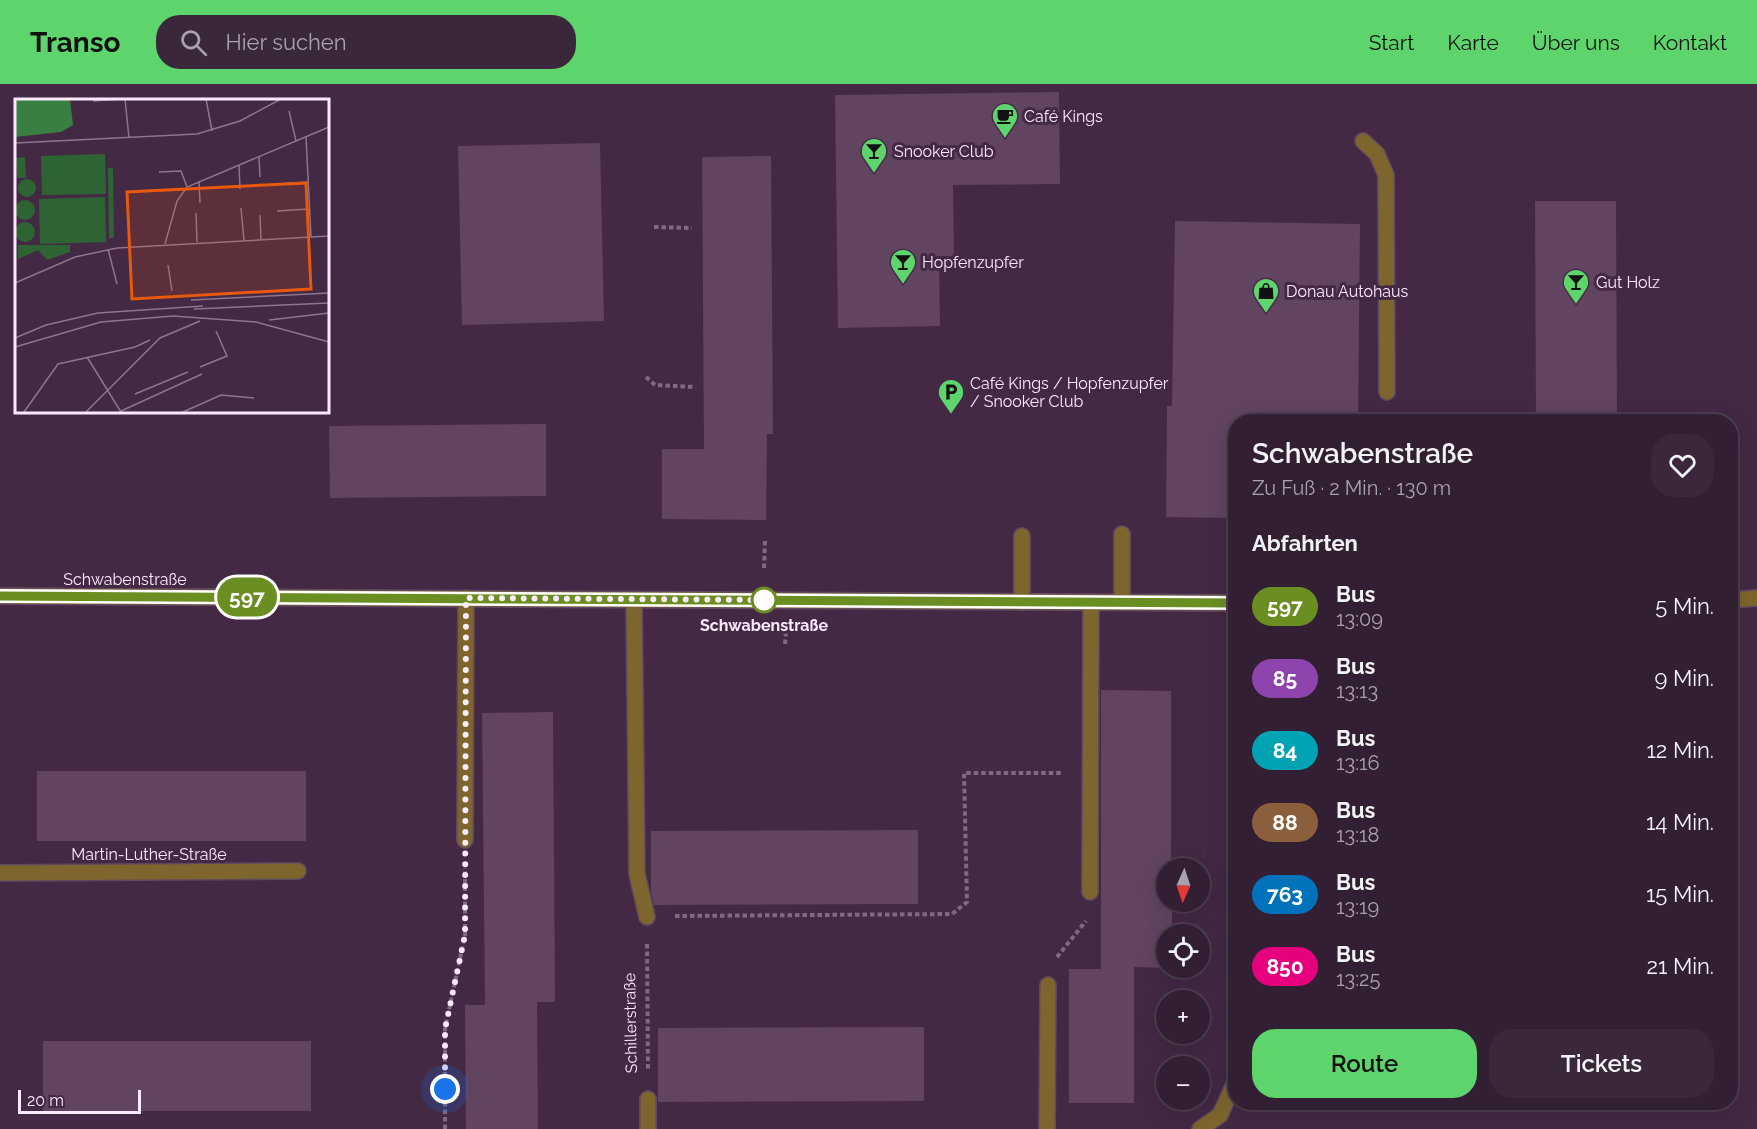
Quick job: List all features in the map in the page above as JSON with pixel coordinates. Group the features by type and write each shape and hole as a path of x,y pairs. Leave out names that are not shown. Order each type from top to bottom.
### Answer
{"street":[{"path":"1363,141 1377,154 1386,175 1387,392"},
{"path":"1122,534 1122,602"},
{"path":"1022,536 1022,602"},
{"name":"Schwabenstraße","path":"0,596 1228,603"},
{"path":"465,840 466,598"},
{"path":"1738,599 1757,598"},
{"path":"634,600 637,874 646,917"},
{"path":"1090,892 1091,602"},
{"name":"Martin-Luther-Straße","path":"0,873 298,871"},
{"path":"1047,1129 1048,985"},
{"path":"1200,1129 1220,1115 1228,1098"},
{"path":"648,1099 648,1129"}],"path":[{"path":"654,227 692,228"},
{"path":"646,377 655,385 695,387"},
{"path":"764,568 765,540"},
{"path":"785,644 786,631"},
{"path":"646,917 952,914 967,902 964,773 1091,773"},
{"path":"445,1129 445,1029 465,935 465,840"},
{"path":"1048,985 1048,969 1091,916 1090,892"},
{"name":"Schillerstraße","path":"646,917 648,1099"}],"building":[{"path":"1059,92 1060,184 953,185 954,256 939,256 940,326 838,328 835,95"},
{"path":"600,143 604,321 462,325 458,146"},
{"path":"771,156 773,434 767,434 766,520 662,519 662,449 704,449 702,157"},
{"name":"Gut Holz","path":"1535,201 1616,201 1617,414 1536,414"},
{"name":"Donau Autohaus","path":"1175,221 1360,224 1358,414 1228,414 1228,518 1166,517 1167,406 1172,406"},
{"path":"546,424 546,496 330,498 329,426"},
{"path":"1101,690 1171,691 1171,858 1156,858 1156,912 1172,912 1172,924 1156,924 1156,968 1134,967 1134,1103 1069,1103 1069,969 1101,969"},
{"path":"553,712 555,1002 537,1002 538,1129 466,1129 465,1005 485,1005 482,713"},
{"path":"37,771 306,771 306,841 37,841"},
{"path":"918,830 918,904 654,905 651,892 651,831"},
{"path":"924,1027 924,1101 658,1102 658,1028"},
{"path":"43,1041 311,1041 311,1111 43,1111"}],"bus line":[{"name":"597","path":"0,596 1228,603"}],"place":[{"name":"Café Kings","path":"1005,139"},
{"name":"Snooker Club","path":"874,174"},
{"name":"Hopfenzupfer","path":"903,285"},
{"name":"Gut Holz","path":"1576,305"},
{"name":"Donau Autohaus","path":"1266,314"},
{"name":"Café Kings / Hopfenzupfer / Snooker Club","path":"951,415"},
{"name":"Schwabenstraße","path":"764,600"}],"route":[{"path":"445,1089 445,1029 465,935 466,598 767,600 764,600"}]}
